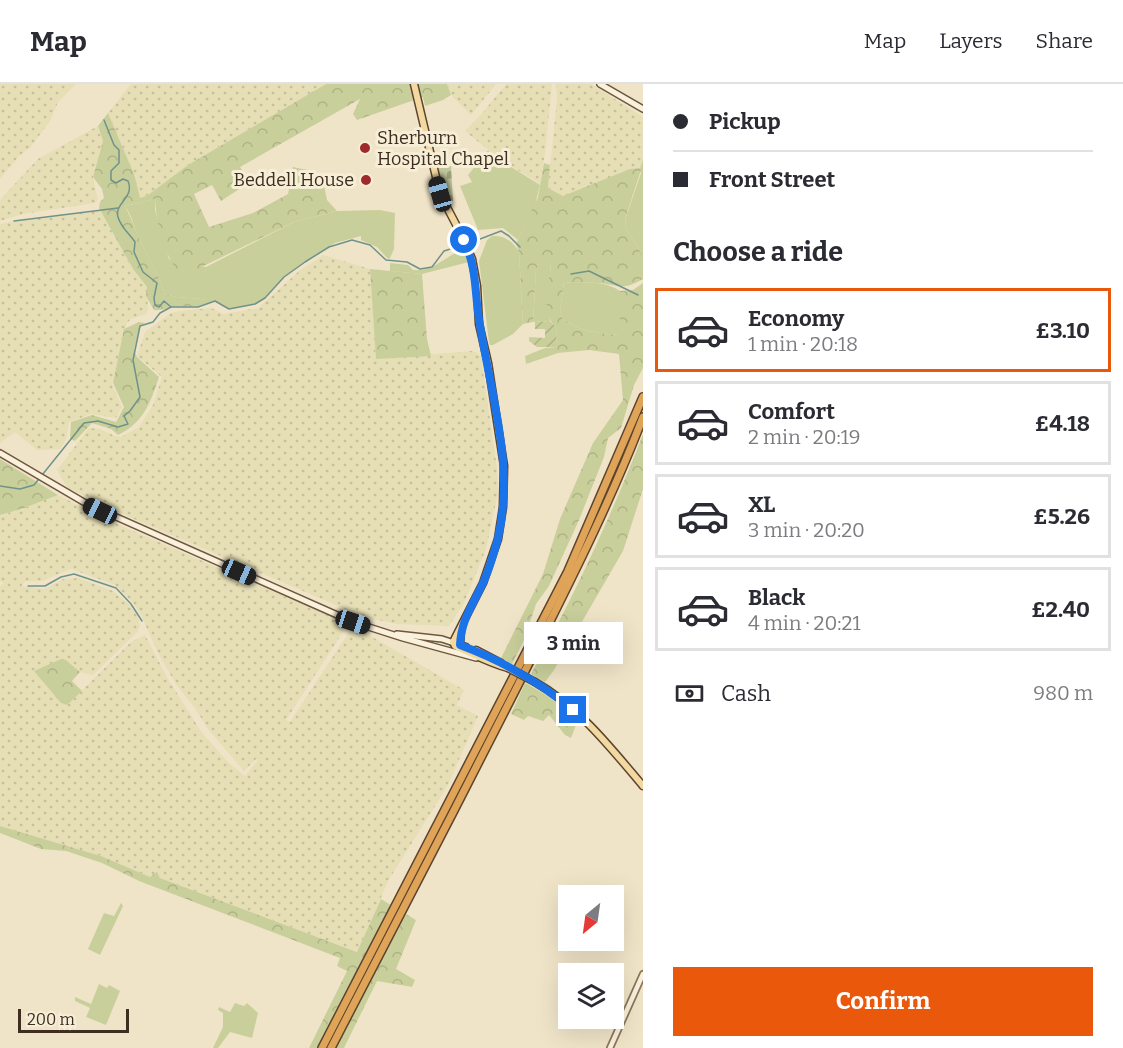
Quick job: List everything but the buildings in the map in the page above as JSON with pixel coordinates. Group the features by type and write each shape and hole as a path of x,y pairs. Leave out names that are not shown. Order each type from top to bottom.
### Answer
{"highway":[{"path":"322,1048 568,571 643,397"},
{"path":"331,1048 578,566 626,463 643,417"}],"main road":[{"path":"414,84 440,194 469,250 477,286 479,324 503,449 502,517 495,548 483,583 461,628 457,645 451,651"},
{"path":"600,84 643,109"},
{"path":"0,453 60,490 114,517 353,622 508,668"},
{"path":"389,633 430,637 457,645 497,660 535,682 558,697 588,723 643,786"},
{"path":"457,645 485,661"}],"street":[{"path":"610,1048 643,974"}],"shaded area":[{"path":"0,84 76,84 58,102 50,121 30,148 20,155 0,179"},
{"path":"131,84 326,84 188,165 148,195 139,198 134,174 108,113"},
{"path":"447,84 496,84 471,115 451,95"},
{"path":"506,84 552,84 540,184 497,157 465,131"},
{"path":"556,84 591,84 643,117 643,160 640,168 630,169 569,195 563,196 548,188 557,99"},
{"path":"98,126 103,141 93,177 98,200 95,203 23,214 0,221 0,200 38,159"},
{"path":"100,210 133,269 147,287 148,310 146,314 131,319 127,323 112,384 122,407 116,418 91,414 69,422 66,440 60,449 37,450 15,432 0,443 0,224"},
{"path":"323,255 370,269 376,359 471,351 478,353 481,357 497,468 498,493 486,549 464,603 449,626 397,624 364,617 106,507 67,487 57,470 89,428 100,429 121,437 139,427 153,405 162,377 137,356 145,332 171,313 179,311 211,308 224,314 258,308 298,272"},
{"path":"58,495 101,517 348,624 286,720 290,722 353,626 464,690 457,705 478,716 447,787 388,881 358,952 160,878 157,873 150,877 101,856 0,826 0,586 4,583 0,581 0,515","holes":["71,569 115,585 140,613 158,653 177,686 208,729 244,771 256,759 258,760 245,776 229,763 202,733 168,679 145,635 131,642 67,705 61,703 35,671 61,659 66,660 80,672 93,675 138,631 140,626 138,617 131,606 113,591 79,578 63,579 45,589 21,586 26,581 42,581"]}],"green space":[{"path":"326,84 447,84 451,95 425,106 423,97 357,120 353,114 360,99 240,167 250,182 221,201 212,185 194,194 209,227 253,213 288,194 293,167 307,170 311,182 322,176 327,200 337,211 294,222 183,276 166,251 157,219 155,199 125,206 165,294 207,300 207,303 198,306 177,306 154,310 146,296 147,287 133,269 99,208 104,198 102,189 93,177 103,141 98,126 108,113 134,174 140,198 148,195 188,165"},
{"path":"488,150 492,155 540,185 535,205 518,240 503,228 478,230 460,186 472,182 468,175"},
{"path":"643,160 643,256 625,227"},
{"path":"544,163 550,165 548,188 563,196 630,169 640,168 641,170 626,216 625,227 643,256 643,279 621,286 564,282 560,310 562,318 575,326 590,331 620,335 620,291 633,290 643,283 643,368 634,385 621,428 608,438 604,457 579,520 549,586 536,604 524,640 512,664 501,658 543,574 560,519 593,443 623,400 619,354 589,350 558,353 526,364 525,356 545,348 557,347 556,327 548,314 547,306 551,265 539,260 536,270 533,322 523,324 519,253 516,244 538,197"},
{"path":"438,166 451,166 453,201 446,200 442,192"},
{"path":"155,199 155,210 169,259 206,267 294,222 337,211 380,210 395,213 394,249 388,259 377,247 361,240 361,236 335,243 284,277 265,298 255,304 229,309 215,301 207,303 206,300 165,294 125,206"},
{"path":"492,236 508,240 519,253 523,324 513,334 490,345 479,261 487,240"},
{"path":"465,249 469,262 422,274 390,271 390,263 408,265 413,270 428,268"},
{"path":"539,259 551,264 547,301 550,321 533,322 536,270"},
{"path":"370,269 422,274 427,339 431,356 376,359"},
{"path":"564,282 607,285 620,291 620,335 582,329 562,318 560,310"},
{"path":"550,321 556,327 557,347 537,347 529,341 529,337 545,338 545,329 535,329 535,322"},
{"path":"139,322 145,323 140,326 134,350 137,357 159,377 145,411 134,424 118,435 111,429 92,423 75,441 70,439 71,422 92,415 116,422 124,407 113,383 124,329"},
{"path":"643,434 643,489 623,551 545,682 531,674 591,556"},
{"path":"0,459 58,495 0,515"},
{"path":"61,659 66,660 80,672 72,681 82,691 67,705 61,703 34,671"},
{"path":"525,683 547,696 568,713 576,725 571,738 565,735 549,715 543,721 528,716 524,720 511,714"},
{"path":"0,826 101,856 150,877 157,872 160,878 357,952 381,899 416,920 396,969 415,980 412,987 377,981 344,1048 309,1048 347,971 337,966 340,958 139,881 102,863 66,851 41,849 0,833"},
{"path":"121,903 123,906 100,955 88,949 104,913 114,916"},
{"path":"99,984 107,988 109,985 120,991 106,1025 86,1017 90,1008 75,1001 75,997 91,1004"},
{"path":"235,1003 244,1006 247,1003 258,1013 252,1038 230,1032 218,1048 213,1048 223,1027 223,1013 218,1010 219,1007 230,1012"}],"waterway":[{"path":"104,120 114,145 119,150 119,163 111,171 111,180 116,183 123,179 128,181 129,187 129,192 119,208 119,221 135,242 134,252 143,272 157,283 155,305 159,307 164,301 171,307"},
{"path":"14,221 118,208"},
{"path":"467,244 501,231 520,247"},
{"path":"0,486 20,489 34,485 84,423 98,421 118,427 128,424 124,416 140,397 133,360 140,326 153,322 160,313 171,307 198,307 215,301 229,309 255,304 265,298 284,277 305,262 329,247 352,240 370,245 386,260 407,262 420,269 432,267 444,251 463,245"},
{"path":"571,274 589,271 638,295"},
{"path":"28,586 45,586 61,577 74,574 116,588 131,604 142,621"}],"place":[{"name":"Sherburn Hospital Chapel","path":"365,148"},
{"name":"Beddell House","path":"366,180"}],"route":[{"path":"464,240 472,259 477,286 479,324 503,449 504,485 498,539 483,583 461,628 460,645 497,660 546,688 573,710"}]}
